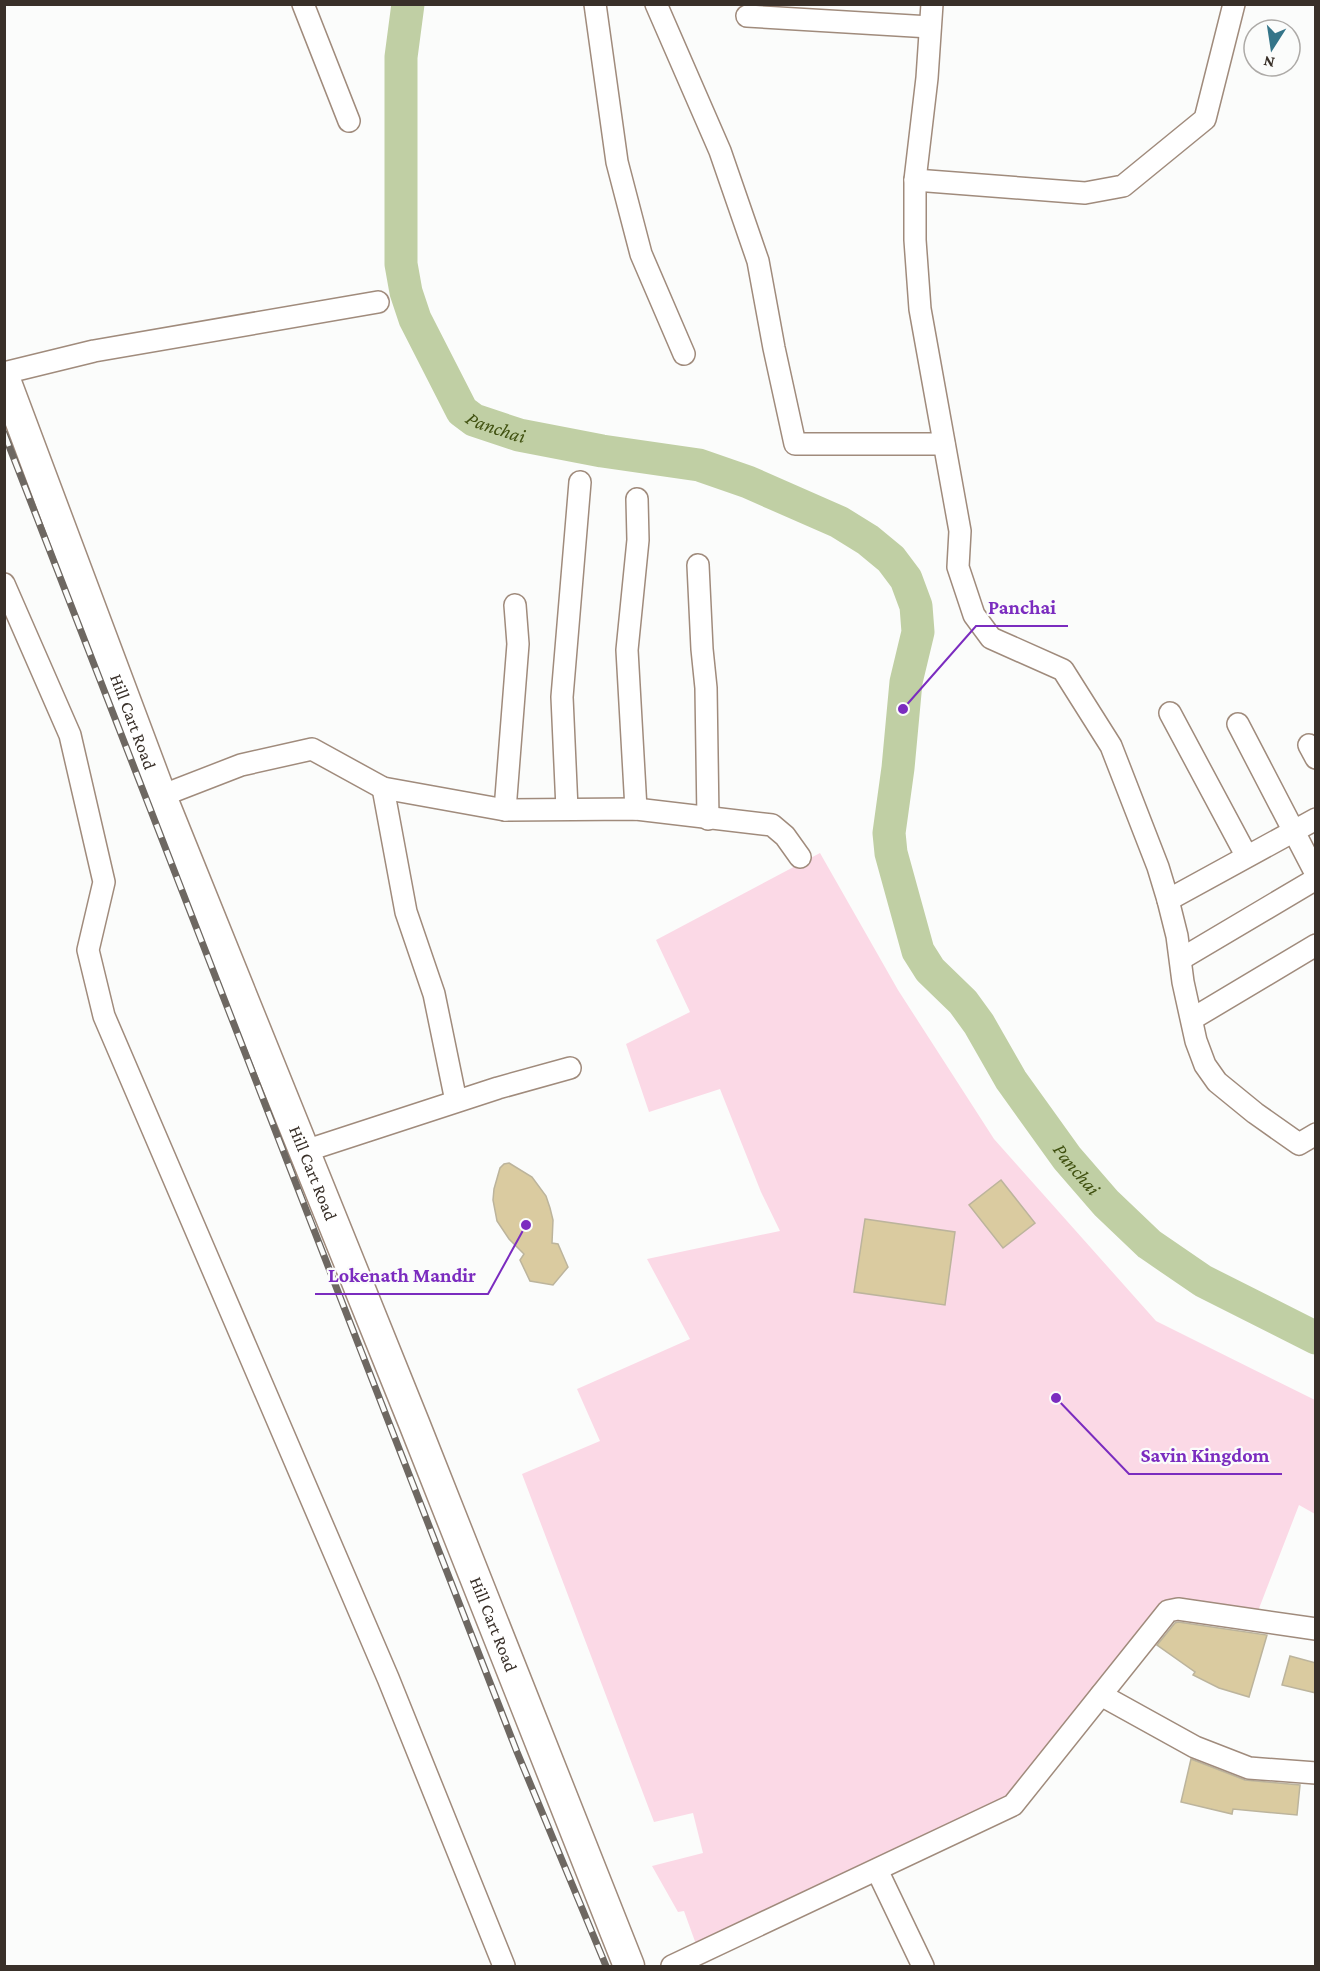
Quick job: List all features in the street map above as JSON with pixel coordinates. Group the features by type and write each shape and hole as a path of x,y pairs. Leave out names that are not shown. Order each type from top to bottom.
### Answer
{"highway":[{"name":"Hill Cart Road","path":"4,377 161,796 628,1966"}],"street":[{"path":"303,4 349,121"},
{"path":"595,4 617,162 641,254 684,354"},
{"path":"656,4 720,151 758,261 795,444 945,444"},
{"path":"932,4 927,78 915,180 915,240 920,309 960,531 957,567 974,615 991,638 1063,670 1112,746 1168,900 1196,1041 1205,1065 1217,1082 1255,1113 1299,1144 1316,1134"},
{"path":"915,180 1085,193 1123,186 1205,119 1234,4"},
{"path":"747,16 930,27"},
{"path":"4,373 94,351 378,302"},
{"path":"567,809 562,697 580,482"},
{"path":"636,810 627,650 638,540 637,499"},
{"path":"698,565 706,688 708,819"},
{"path":"4,584 70,735 104,882 88,950 104,1016 388,1678 504,1966"},
{"path":"505,810 518,644 515,605"},
{"path":"1170,713 1246,855"},
{"path":"1238,724 1316,874"},
{"path":"161,796 241,765 312,749 383,788 505,810 636,810 772,825 785,836 800,857"},
{"path":"383,788 406,912 434,994 456,1101"},
{"path":"1168,900 1246,855 1316,819"},
{"path":"1181,959 1316,879"},
{"path":"1192,1019 1316,945"},
{"path":"304,1151 456,1101 570,1068"},
{"path":"672,1966 1013,1805 1165,1613 1172,1610 1316,1629"},
{"path":"1101,1695 1195,1747 1249,1768 1316,1773"},
{"path":"877,1870 923,1966"}],"shaded area":[{"path":"820,853 898,990 994,1139 1156,1321 1315,1400 1315,1514 1299,1505 1258,1611 1249,1616 1166,1601 1013,1800 697,1947 684,1911 678,1912 652,1866 703,1853 693,1813 654,1822 522,1474 600,1441 577,1389 690,1339 647,1259 780,1231 761,1192 720,1089 649,1112 626,1044 690,1012 656,940"}],"building":[{"path":"509,1163 532,1177 546,1196 553,1220 552,1243 558,1244 568,1267 553,1285 530,1281 520,1260 524,1254 509,1239 497,1221 493,1200 494,1189 500,1168"},
{"path":"1001,1180 1035,1223 1003,1248 969,1205"},
{"path":"865,1219 955,1232 945,1305 854,1292"},
{"path":"1178,1622 1267,1635 1249,1697 1219,1688 1193,1675 1195,1672 1157,1645"},
{"path":"1290,1656 1316,1663 1316,1693 1282,1685"},
{"path":"1191,1759 1245,1780 1300,1785 1297,1815 1233,1809 1232,1814 1181,1802"}],"waterway":[{"name":"Panchai","path":"408,4 401,57 401,264 406,292 415,319 462,411 474,420 519,435 602,451 699,465 748,482 839,522 868,540 891,559 906,579 916,606 918,632 906,682 889,833 891,853 918,951 930,970 963,1002 979,1024 1011,1080 1067,1158 1106,1203 1149,1244 1203,1281 1316,1338"}],"railway":[{"path":"4,433 517,1752 606,1966"}],"place":[{"name":"Panchai","path":"903,709"},
{"name":"Lokenath Mandir","path":"526,1225"},
{"name":"Savin Kingdom","path":"1056,1398"}]}
